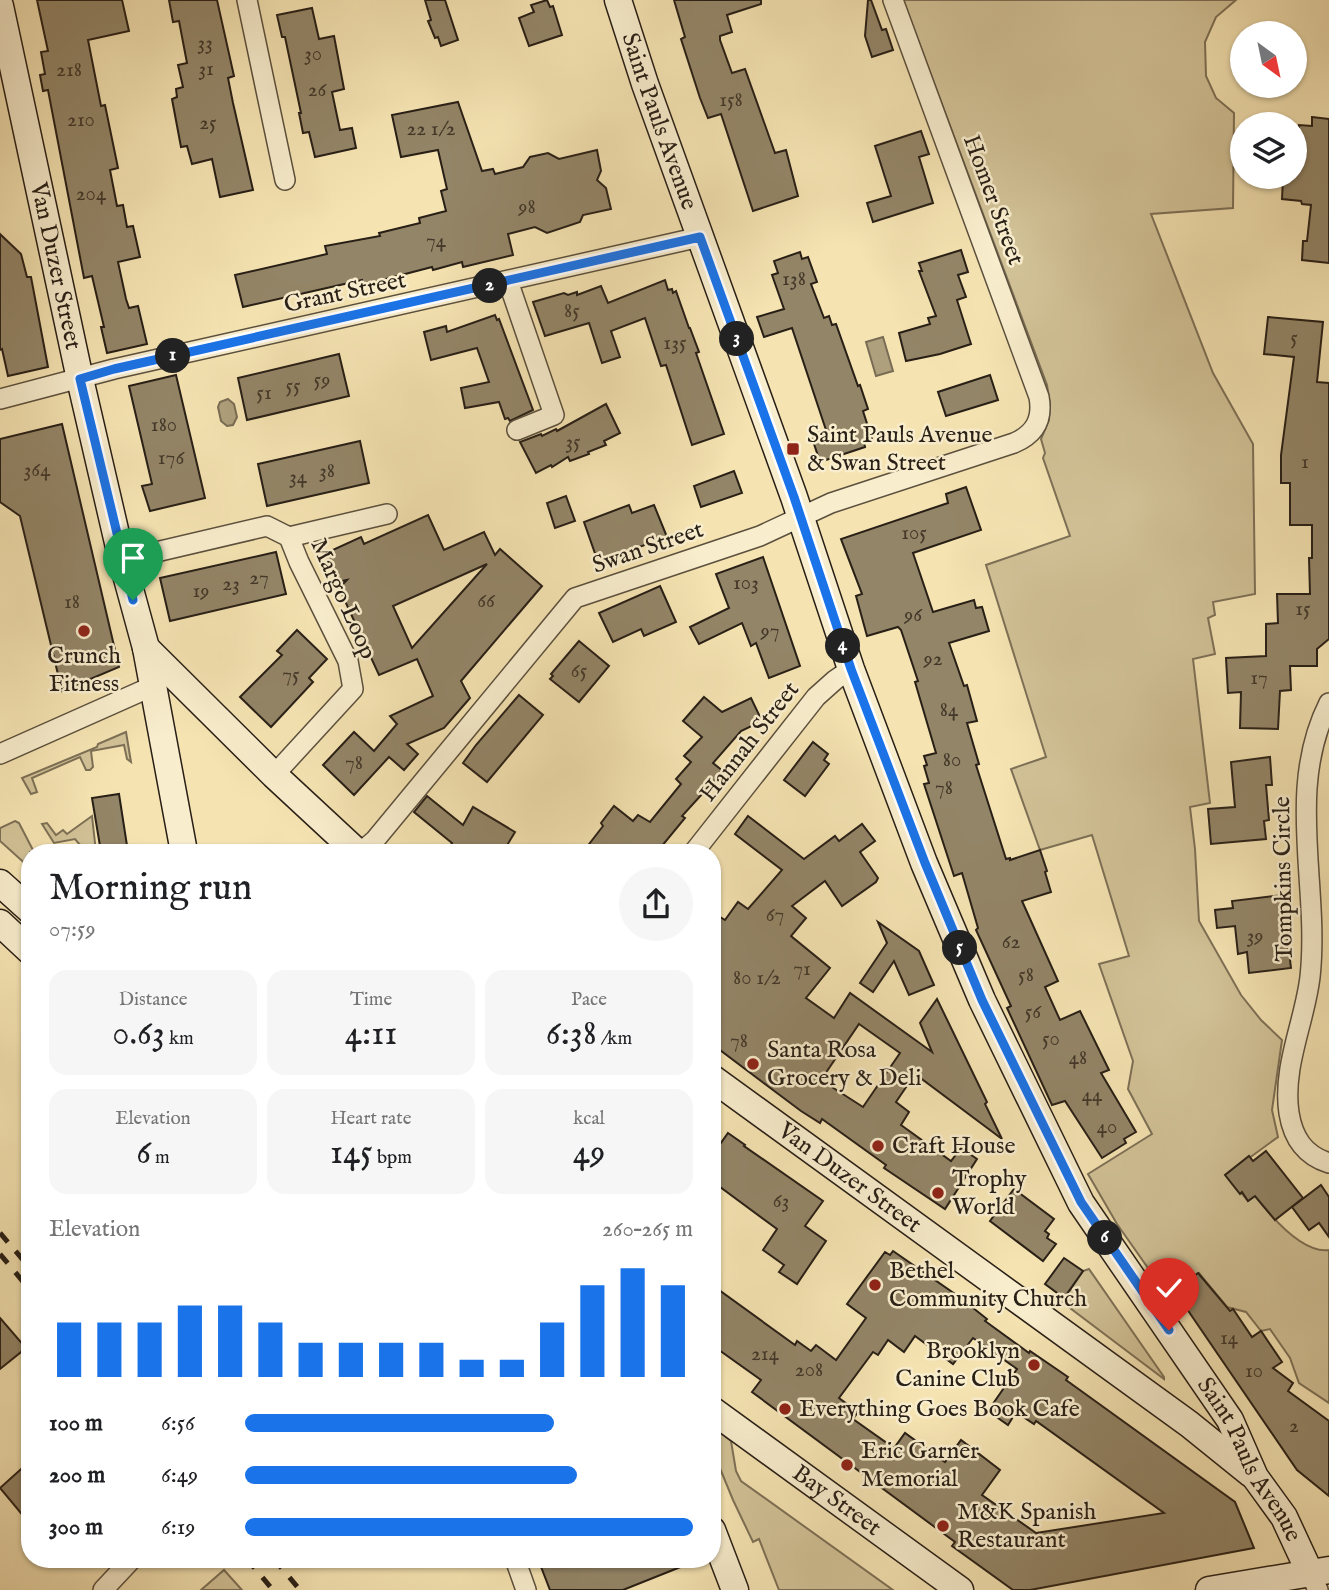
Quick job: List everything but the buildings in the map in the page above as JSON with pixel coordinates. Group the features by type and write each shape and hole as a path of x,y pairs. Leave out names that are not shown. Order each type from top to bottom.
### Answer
{"main road":[{"name":"Saint Pauls Avenue","path":"618,0 645,84 800,517 851,669 915,840 977,988 1066,1175 1089,1214 1230,1420 1255,1477 1284,1517 1319,1578"},
{"name":"Van Duzer Street","path":"0,6 80,379 122,560 146,648 183,844"},
{"name":"Van Duzer Street","path":"146,648 274,775 350,844"},
{"path":"0,883 21,902"},
{"path":"0,923 21,943"},
{"name":"Van Duzer Street","path":"721,1085 1189,1424 1255,1477"},
{"name":"Bay Street","path":"721,1417 960,1590"},
{"path":"721,1553 735,1590"},
{"path":"1209,1590 1319,1578"}],"street":[{"path":"247,0 285,180"},
{"name":"Homer Street","path":"893,0 1039,397 1040,418"},
{"name":"Grant Street","path":"0,398 127,366 700,237"},
{"path":"508,282 554,415 517,429"},
{"name":"Swan Street","path":"370,844 575,598 760,536 831,503 1014,443 1031,433 1040,418"},
{"name":"Margo Loop","path":"122,560 267,526 289,537 387,514"},
{"name":"Margo Loop","path":"274,775 353,689 348,661 289,537"},
{"name":"Hannah Street","path":"700,844 816,697 827,685 851,669"},
{"path":"0,754 153,686"},
{"name":"Tompkins Circle","path":"1329,703 1318,729 1309,773 1305,824 1312,942 1304,1010 1287,1088 1289,1113 1298,1142 1311,1156 1329,1163"},
{"path":"103,1590 124,1568"},
{"path":"518,1568 526,1590"}],"shaded area":[{"path":"903,0 1236,0 1216,17 1205,42 1206,76 1216,98 1233,112 1230,112 1230,189 1233,189 1233,208 1151,214 1213,373 1253,444 1255,594 1213,602 1215,615 1208,618 1215,654 1193,659 1210,803 1190,807 1199,921 1241,995 1282,1040 1272,1110 1278,1137 1226,1175 1248,1201 1255,1196 1277,1222 1297,1239 1319,1250 1329,1250 1329,1403 1299,1383 1290,1358 1270,1329 1261,1331 1246,1312 1227,1307 1199,1273 1167,1295 1117,1224 1088,1174 1152,1134 1128,1089 1133,1061 1099,964 1129,956 1092,835 1040,850 1011,769 1046,757 986,565 1070,536 1043,458 1045,453 1041,439 1049,420 1050,404 1047,385"},
{"path":"883,337 893,371 876,376 866,342"},
{"path":"228,399 234,404 237,417 233,425 227,426 221,421 218,407 220,402"},
{"path":"126,732 131,762 127,759 124,745 91,751 93,767 90,770 86,770 80,757 32,778 37,792 31,794 22,778 97,747 98,744"},
{"path":"92,816 95,844 79,844 75,839 54,843 42,824 47,823 56,835 63,830 67,834"},
{"path":"15,821 19,823 30,844 21,844 21,860 0,841 0,828"},
{"path":"1089,1269 1164,1379 1062,1302 1083,1271"},
{"path":"721,1433 731,1441 736,1471 741,1481 893,1590 779,1590 759,1539 753,1542 721,1471"},
{"path":"224,1570 242,1590 201,1590"}],"railway":[{"path":"0,1233 21,1258"},
{"path":"0,1254 21,1279"},
{"path":"255,1568 273,1590"},
{"path":"282,1568 300,1590"}],"place":[{"name":"Saint Pauls Avenue & Swan Street","path":"793,449"},
{"name":"Crunch Fitness","path":"84,631"},
{"name":"Santa Rosa Grocery & Deli","path":"753,1064"},
{"name":"Craft House","path":"878,1146"},
{"name":"Trophy World","path":"938,1193"},
{"name":"Bethel Community Church","path":"875,1285"},
{"name":"Brooklyn Canine Club","path":"1034,1365"},
{"name":"Everything Goes Book Cafe","path":"785,1409"},
{"name":"Eric Garner Memorial","path":"847,1465"},
{"name":"M&K Spanish Restaurant","path":"943,1526"}],"route":[{"path":"133,600 80,379 114,369 700,237 794,497 851,669 925,863 982,1000 1081,1202 1169,1330"}]}
